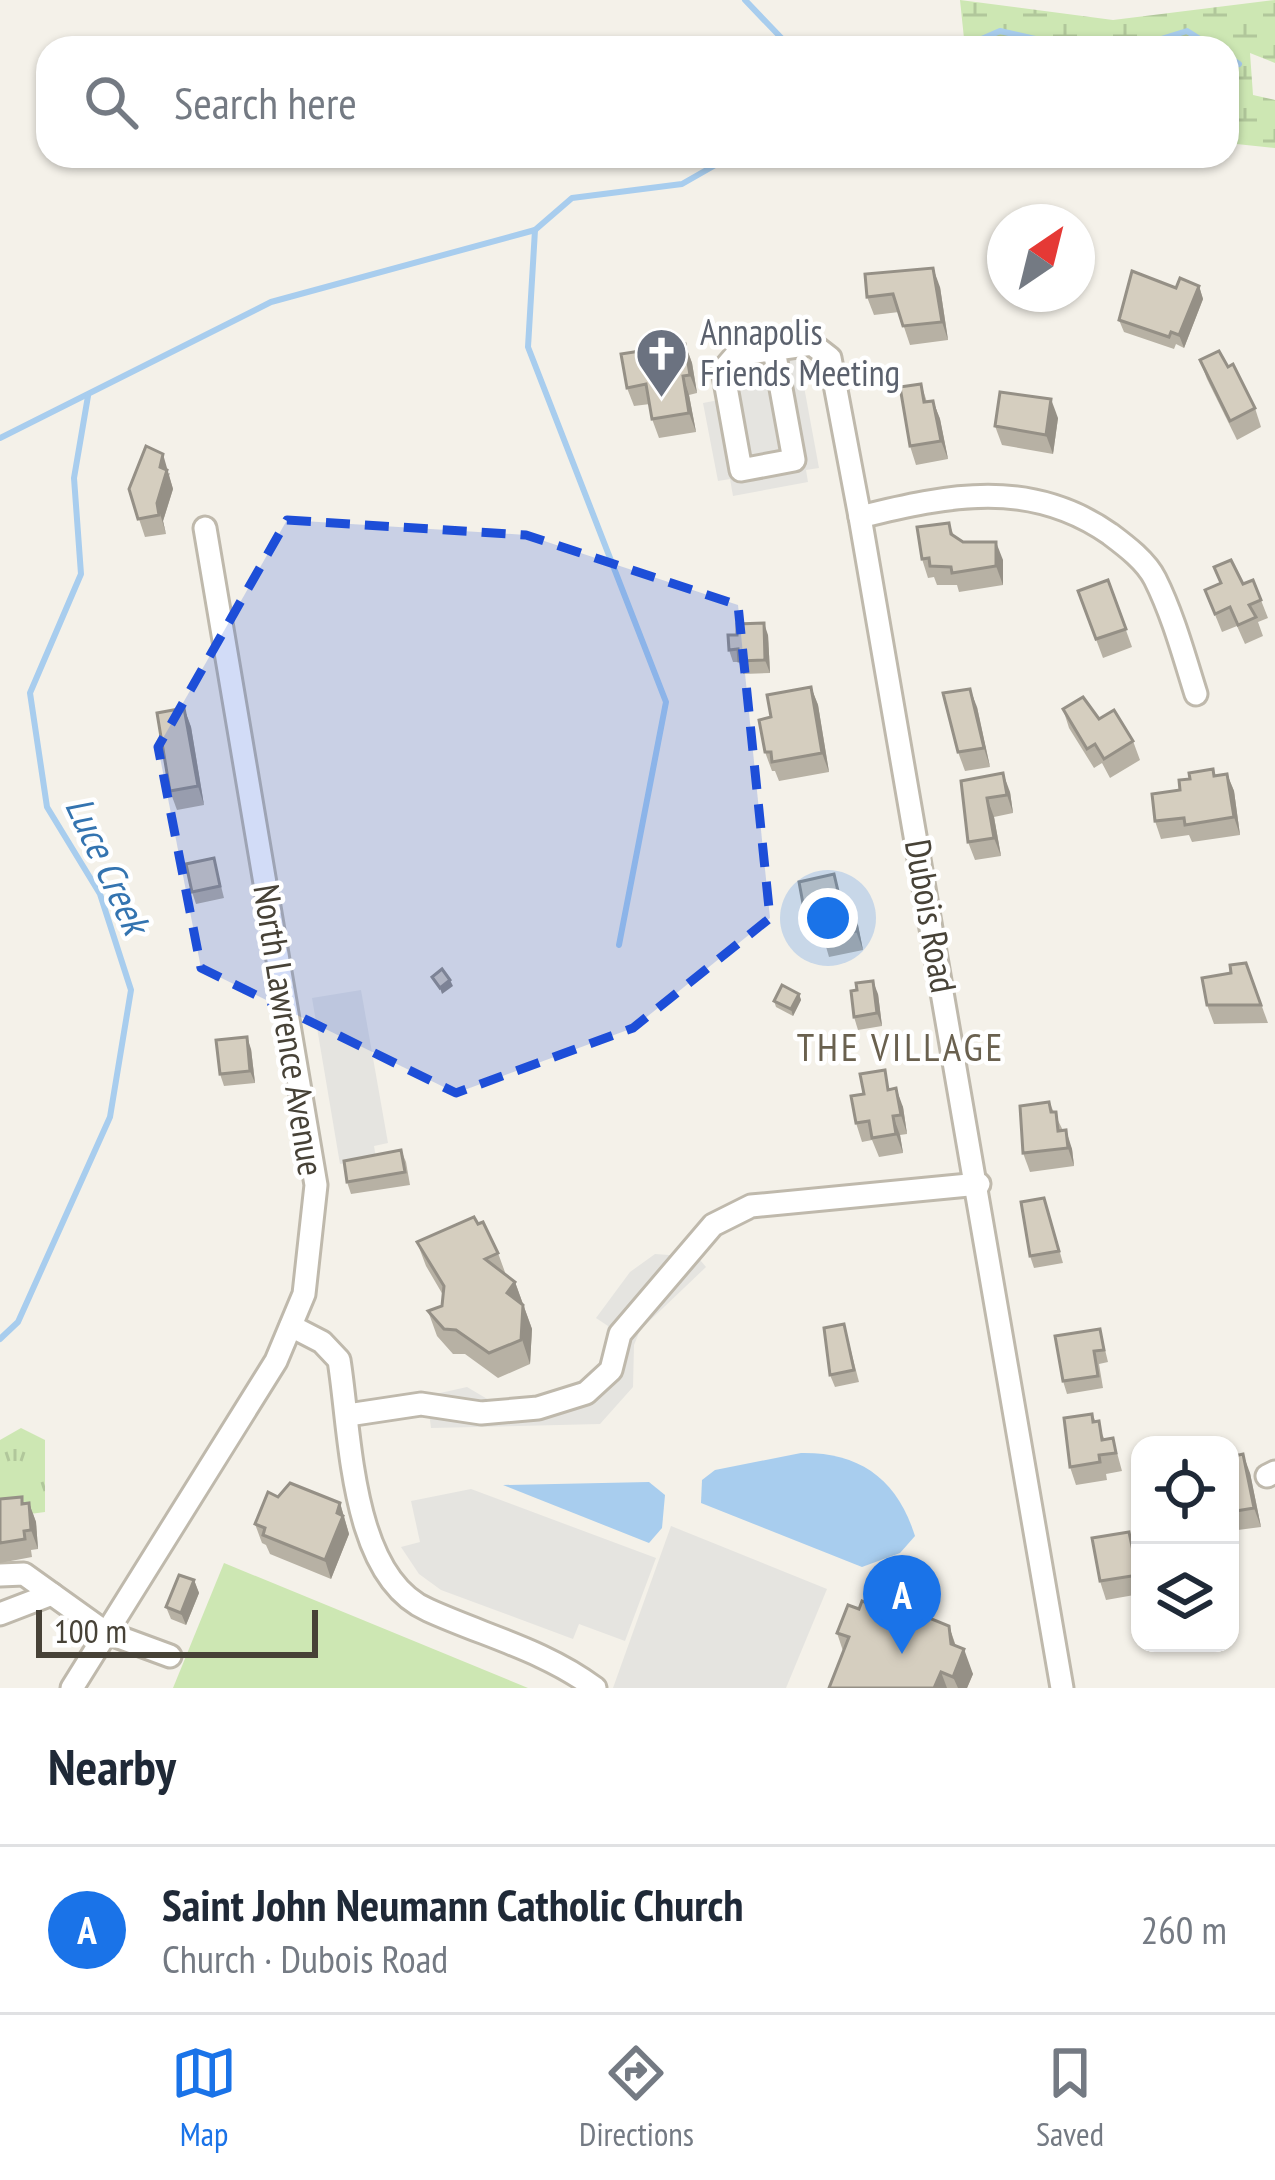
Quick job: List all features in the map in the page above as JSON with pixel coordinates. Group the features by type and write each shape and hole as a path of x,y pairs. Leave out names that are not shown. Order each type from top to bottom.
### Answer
{"street":[{"name":"Dubois Road","path":"774,350 812,344 830,358 979,1184 1062,1688"},
{"path":"774,350 794,460 741,470 723,370 736,356 774,350"},
{"path":"860,518 981,493 1029,498 1079,513 1126,545 1154,575 1196,694"},
{"name":"North Lawrence Avenue","path":"71,1688 276,1361 304,1294 316,1185 205,529"},
{"path":"348,1415 421,1403 481,1413 538,1408 586,1393 611,1370 620,1334 713,1225 752,1206 979,1184"},
{"path":"291,1326 322,1342 339,1360 368,1536 380,1569 399,1592 422,1608 559,1662 584,1685"},
{"path":"0,1575 24,1574 105,1632 170,1656"},
{"path":"0,1614 52,1594"}],"highlighted area":[{"path":"287,520 526,535 738,605 770,918 633,1028 456,1093 201,968 158,747"}],"green space":[{"path":"960,0 1113,20 1275,0 1275,63 1250,53 1253,95 1275,100 1275,148 1239,144 1239,36 964,36"},
{"path":"21,1428 45,1440 45,1512 0,1518 0,1440"},
{"path":"224,1563 528,1688 173,1688"}],"shaded area":[{"path":"798,354 819,468 806,470 808,482 733,496 730,479 718,481 703,403 719,400 713,369"},
{"path":"361,990 388,1143 374,1146 376,1158 340,1164 312,998"},
{"path":"690,1248 706,1267 640,1330 634,1345 633,1387 600,1424 431,1428 427,1396 467,1387 489,1400 513,1404 551,1396 590,1375 602,1361 608,1326 596,1318 630,1272 655,1254 682,1256"},
{"path":"471,1489 656,1558 625,1641 579,1624 573,1639 441,1590 419,1574 401,1547 420,1542 411,1501"},
{"path":"671,1526 827,1589 786,1688 613,1688"}],"water":[{"path":"801,1453 841,1458 873,1473 898,1499 915,1536 900,1553 862,1567 701,1503 702,1480 715,1470"},
{"path":"649,1482 665,1495 662,1528 649,1543 503,1485"}],"building":[{"path":"933,268 942,322 903,326 893,294 867,297 865,274"},
{"path":"1132,271 1176,288 1180,278 1199,286 1179,335 1171,332 1169,337 1119,320"},
{"name":"Annapolis Friends Meeting","path":"685,344 690,375 683,376 689,413 652,419 646,384 627,388 621,354"},
{"path":"1219,351 1228,367 1233,364 1255,408 1230,421 1200,360"},
{"path":"921,384 924,402 933,401 941,441 910,446 900,387"},
{"path":"1000,392 1051,399 1046,435 995,426"},
{"path":"146,446 163,454 160,467 167,470 157,503 159,515 138,519 129,489"},
{"path":"949,523 951,534 963,542 996,542 996,566 952,573 951,567 930,566 929,558 922,559 917,527"},
{"path":"1231,560 1243,584 1253,580 1261,600 1249,605 1256,617 1238,625 1230,607 1215,614 1205,590 1221,583 1214,567"},
{"path":"1108,580 1126,629 1096,639 1078,591"},
{"path":"764,623 765,660 739,661 738,649 729,650 728,635 737,635 737,624"},
{"path":"811,687 822,753 772,762 771,752 765,752 759,720 771,717 767,695"},
{"path":"970,689 984,748 958,752 943,693"},
{"path":"1083,697 1099,719 1114,710 1133,741 1104,759 1095,744 1087,749 1063,709"},
{"path":"184,708 198,786 170,791 157,713"},
{"path":"1213,769 1214,776 1227,774 1234,817 1185,825 1184,818 1155,821 1152,794 1180,790 1179,780 1190,779 1189,773"},
{"path":"1003,773 1007,795 987,798 994,838 968,842 961,781"},
{"path":"214,858 220,886 192,892 186,864"},
{"path":"834,874 842,908 851,907 856,931 822,938 816,907 804,909 799,882"},
{"path":"1246,963 1261,1005 1207,1005 1202,978 1231,973 1230,965"},
{"path":"442,969 450,980 440,988 432,977"},
{"path":"873,981 877,1013 854,1017 851,991 857,990 856,983"},
{"path":"782,985 799,994 791,1009 774,1001"},
{"path":"247,1037 250,1071 220,1074 216,1040"},
{"path":"885,1070 888,1090 896,1088 901,1115 893,1116 896,1134 872,1138 869,1121 856,1123 851,1096 864,1094 860,1074"},
{"path":"1049,1102 1051,1112 1056,1112 1058,1131 1066,1130 1068,1148 1023,1153 1020,1106"},
{"path":"401,1150 405,1172 347,1182 344,1161"},
{"path":"1044,1198 1059,1251 1030,1256 1021,1202"},
{"path":"474,1217 478,1224 483,1222 498,1253 485,1259 515,1282 507,1293 523,1305 521,1340 489,1353 456,1330 444,1329 428,1311 442,1306 444,1286 417,1242"},
{"path":"844,1324 854,1370 830,1375 824,1328"},
{"path":"1100,1329 1104,1350 1094,1351 1098,1376 1063,1381 1055,1336"},
{"path":"1092,1414 1093,1422 1099,1421 1102,1440 1113,1438 1116,1453 1099,1455 1100,1462 1070,1467 1064,1418"},
{"path":"1243,1454 1254,1508 1239,1510 1239,1455"},
{"path":"290,1483 340,1503 337,1513 343,1516 325,1560 263,1535 265,1528 255,1524 268,1492 278,1497"},
{"path":"22,1497 22,1504 29,1503 31,1530 24,1531 25,1539 0,1543 0,1499"},
{"path":"1129,1532 1131,1576 1100,1581 1092,1538"},
{"path":"179,1575 194,1580 181,1613 166,1607"},
{"path":"874,1597 893,1604 896,1597 932,1611 929,1618 949,1626 951,1644 964,1649 953,1677 941,1672 934,1688 829,1688 849,1637 837,1633 848,1605 859,1609 862,1601 871,1605"}],"waterway":[{"name":"Luce Creek","path":"745,0 780,36"},
{"name":"Luce Creek","path":"989,36 1000,31 1022,36"},
{"name":"Luce Creek","path":"1171,36 1187,31 1195,36"},
{"name":"Luce Creek","path":"0,438 271,302 535,230 572,198 682,184 710,168"},
{"path":"535,230 528,347 666,702 619,945"},
{"name":"Luce Creek","path":"0,1339 18,1322 110,1117 131,990 100,894 47,807 30,693 81,574 74,478 88,396"}],"place":[{"name":"Annapolis Friends Meeting","path":"661,399"},
{"name":"Saint John Neumann Catholic Church","path":"902,1654"}],"district":[{"name":"THE VILLAGE","path":"901,1047"}]}
